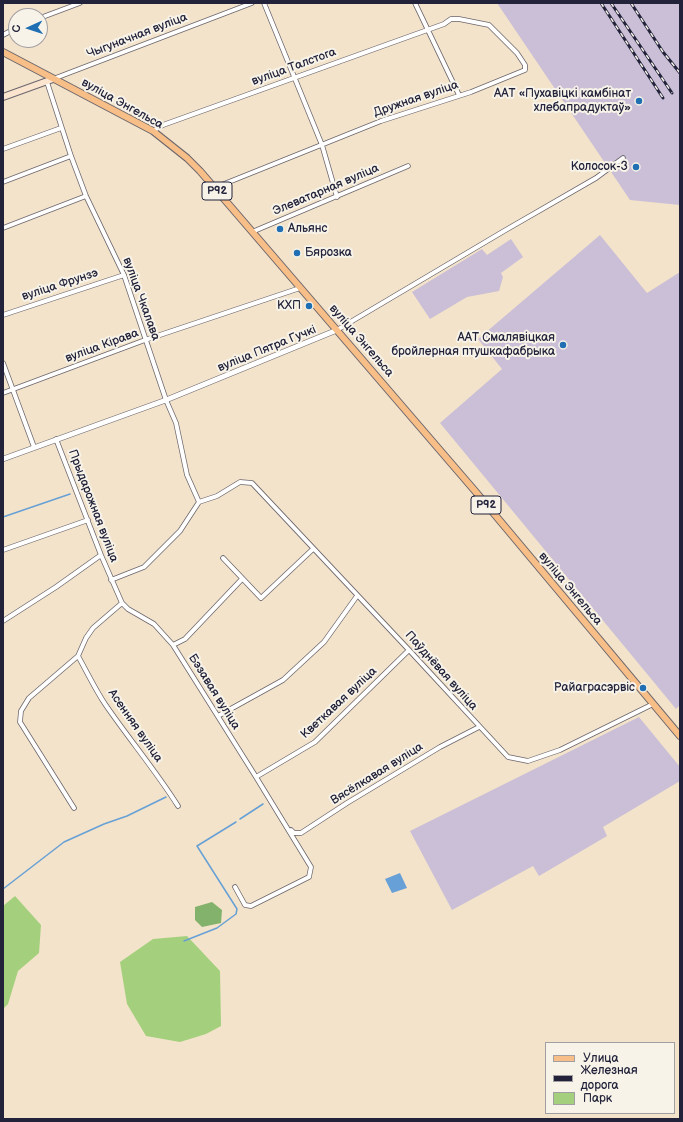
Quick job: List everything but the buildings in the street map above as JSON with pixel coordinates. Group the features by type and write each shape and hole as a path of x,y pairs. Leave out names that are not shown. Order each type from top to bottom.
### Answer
{"main road":[{"name":"вуліца Энгельса","path":"3,52 50,80 153,131 187,158 337,330 653,704"},
{"path":"3,97 50,80"},
{"name":"Р92","path":"653,704 680,736"}],"street":[{"path":"48,15 80,3"},
{"name":"Чыгуначная вуліца","path":"50,80 252,3"},
{"path":"264,3 322,145 337,197"},
{"path":"415,3 459,95"},
{"name":"Дружная вуліца","path":"214,188 381,121 471,92 525,70 524,65 517,53 489,25 459,19 451,19 444,24"},
{"name":"вуліца Талстога","path":"153,131 163,125 444,24"},
{"name":"вуліца Чкалава","path":"50,80 62,128 71,156 86,196 124,275 166,400 176,423 186,476 199,502"},
{"path":"3,149 62,128"},
{"path":"3,182 71,156"},
{"name":"вуліца Пятра Гучкі","path":"3,459 166,400 337,330 596,178 622,158"},
{"name":"Элеватарная вуліца","path":"252,232 408,166"},
{"path":"3,228 86,196"},
{"name":"вуліца Фрунзэ","path":"3,314 124,275"},
{"name":"вуліца Кірава","path":"3,393 145,340 300,288"},
{"path":"3,363 34,447"},
{"name":"Прыдарожная вуліца","path":"56,439 111,580"},
{"name":"Паўднёвая вуліца","path":"199,502 217,496 240,482 252,483 312,549 409,650 508,757 528,761 560,750 653,704"},
{"path":"74,808 20,722 21,711 29,698 78,656 86,638 93,628 122,604 111,580 144,567 180,532 199,502"},
{"path":"3,550 88,520"},
{"path":"224,558 260,598 312,549"},
{"path":"3,621 101,555"},
{"path":"173,645 186,639 242,579"},
{"path":"218,716 282,680 324,642 358,596"},
{"name":"Бэзавая вуліца","path":"122,604 154,624 173,645 256,776 311,867 309,877 251,906 245,905 235,887"},
{"name":"Кветкавая вуліца","path":"256,776 315,742 409,650"},
{"name":"Асенняя вуліца","path":"78,656 104,702 134,746 164,784 178,806"},
{"name":"Вясёлкавая вуліца","path":"287,828 294,833 301,833 347,803 433,751 478,726"}],"shaded area":[{"name":"ААТ «Пухавіцкі камбінат хлебапрадуктаў»","path":"497,3 680,3 680,205 630,200"},
{"name":"ААТ Смалявіцкая бройлерная птушкафабрыка","path":"600,235 647,293 680,272 680,705 676,709 440,423 502,369 478,339"},
{"path":"511,239 523,257 501,273 503,277 499,291 467,297 430,319 412,292 482,249 487,255"},
{"path":"639,717 680,767 680,781 603,827 607,836 539,876 533,866 452,910 410,831"}],"green space":[{"path":"15,896 41,925 39,953 18,971 8,1004 3,1009 3,906"},
{"path":"212,902 222,910 221,923 202,927 195,920 195,907"},
{"path":"187,936 220,971 221,1026 206,1034 180,1042 146,1036 127,1004 120,962 153,939"}],"water":[{"path":"400,873 407,888 392,893 385,879"}],"waterway":[{"path":"3,517 70,494"},
{"path":"3,889 64,842 104,824 127,816 166,797"},
{"path":"240,819 263,804"},
{"path":"184,941 217,928 236,914 237,909 197,846 236,822"}],"railway":[{"path":"601,3 663,98"},
{"path":"611,3 672,93"},
{"path":"631,3 663,52 680,73"}],"place":[{"name":"ААТ «Пухавіцкі камбінат хлебапрадуктаў»","path":"639,101"},
{"name":"Колосок-3","path":"636,167"},
{"name":"Альянс","path":"280,229"},
{"name":"Бярозка","path":"297,253"},
{"name":"КХП","path":"309,306"},
{"name":"ААТ Смалявіцкая бройлерная птушкафабрыка","path":"563,345"},
{"name":"Райаграсэрвіс","path":"643,688"}]}
